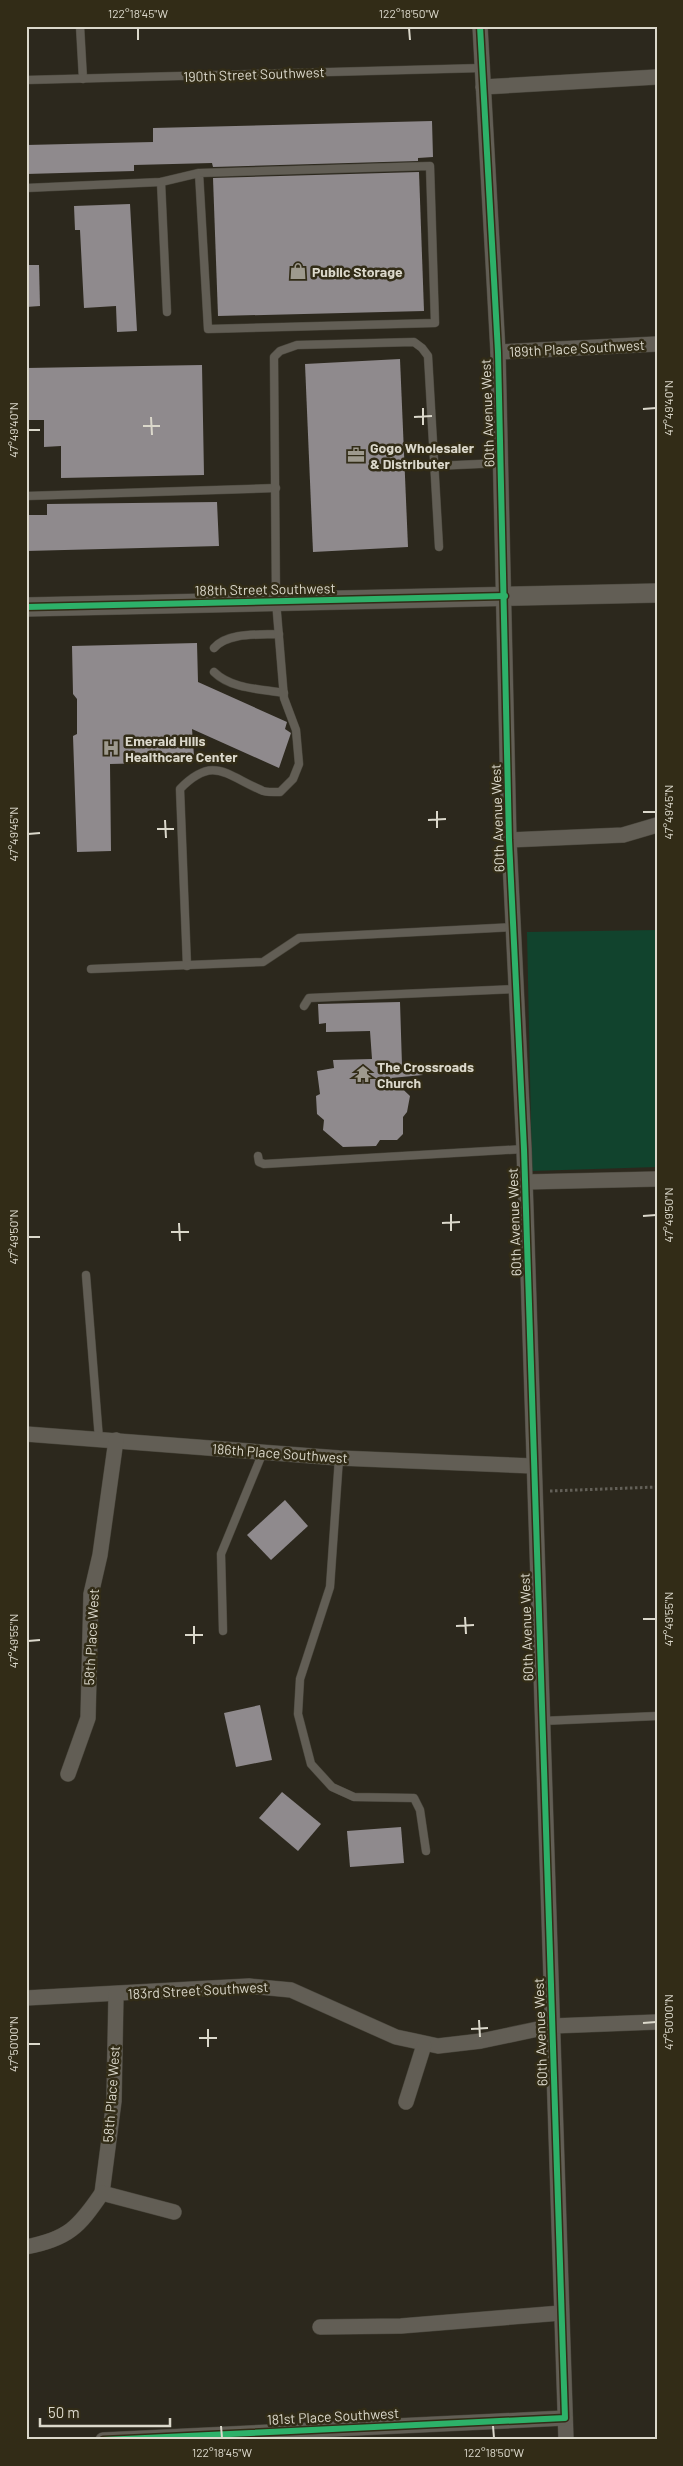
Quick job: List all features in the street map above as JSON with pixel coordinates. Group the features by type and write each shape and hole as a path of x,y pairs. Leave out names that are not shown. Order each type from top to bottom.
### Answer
{"street":[{"name":"60th Avenue West","path":"480,26 498,352 509,840 526,1182 533,1466 566,2440"},
{"path":"483,87 657,77"},
{"name":"189th Place Southwest","path":"498,352 657,344"},
{"name":"188th Street Southwest","path":"26,607 657,593"},
{"path":"509,840 623,835 657,825"},
{"path":"526,1182 657,1178"},
{"name":"186th Place Southwest","path":"26,1434 99,1438 339,1458 533,1466"},
{"name":"58th Place West","path":"68,1774 88,1718 91,1594 100,1555 116,1440"},
{"name":"183rd Street Southwest","path":"26,1998 249,1986 284,1988 396,2037 424,2045 457,2046 552,2026 657,2022"},
{"name":"58th Place West","path":"102,2193 114,2101 116,1994"},
{"path":"406,2102 424,2045"},
{"path":"26,2246 46,2243 64,2236 86,2217 102,2193 174,2212"},
{"path":"320,2327 402,2326 562,2313"},
{"name":"181st Place Southwest","path":"103,2440 565,2418"}],"lane":[{"path":"80,26 83,79"},
{"name":"190th Street Southwest","path":"26,80 482,68"},
{"path":"26,188 161,182 199,173 430,166 435,323 208,329 199,173"},
{"path":"161,182 167,312"},
{"path":"187,966 180,789 193,776 212,770 238,777 262,791 280,792 294,779 299,764 296,730 284,693 276,601 274,357 280,351 297,345 414,342 422,348 428,356 438,547"},
{"path":"435,466 501,463"},
{"path":"26,496 276,488"},
{"path":"214,648 220,641 229,638 279,634"},
{"path":"214,672 222,680 232,683 284,693"},
{"path":"91,969 264,962 282,952 299,938 514,927"},
{"path":"304,1006 309,998 517,988"},
{"path":"258,1156 259,1162 264,1164 524,1149"},
{"path":"86,1276 99,1438"},
{"path":"223,1632 221,1554 263,1452"},
{"path":"339,1458 330,1587 300,1679 298,1714 311,1764 332,1788 354,1797 414,1798 420,1810 426,1851"},
{"path":"542,1721 657,1716"}],"path":[{"path":"534,1491 657,1487"}],"green space":[{"path":"657,930 657,1167 532,1171 527,932"}],"building":[{"path":"432,121 433,157 418,158 418,161 213,167 212,163 134,165 134,171 26,174 26,145 153,142 153,128"},
{"path":"419,172 424,311 218,316 213,178"},
{"path":"130,204 137,331 117,332 116,306 84,308 80,230 75,230 74,206"},
{"path":"26,265 39,265 40,306 26,307"},
{"name":"Gogo Wholesaler & Distributer","path":"400,359 408,547 313,552 305,364"},
{"path":"202,365 204,475 61,478 61,446 44,447 44,420 26,420 26,368"},
{"path":"217,502 219,546 26,551 26,515 47,515 47,504"},
{"name":"Emerald Hills Healthcare Center","path":"197,643 198,682 287,722 285,729 291,733 279,768 192,729 194,756 149,757 150,763 110,764 111,851 77,852 73,736 77,734 77,699 73,694 72,646"},
{"name":"The Crossroads Church","path":"400,1002 402,1065 423,1075 391,1078 410,1096 407,1112 403,1117 403,1134 397,1140 380,1140 376,1146 343,1147 323,1130 324,1120 317,1114 316,1096 320,1094 317,1071 334,1068 333,1060 372,1059 370,1031 326,1032 326,1023 319,1024 318,1004"},
{"path":"285,1500 308,1526 271,1560 247,1535"},
{"path":"260,1705 272,1760 236,1767 224,1713"},
{"path":"282,1792 321,1824 298,1851 259,1818"},
{"path":"401,1827 404,1863 350,1867 347,1831"}],"cycle path":[{"path":"103,2440 565,2418 524,1149 509,840 498,352 480,26"},
{"path":"26,607 505,596"}],"place":[{"name":"Public Storage","path":"298,271"},
{"name":"Gogo Wholesaler & Distributer","path":"356,455"},
{"name":"Emerald Hills Healthcare Center","path":"111,748"},
{"name":"The Crossroads Church","path":"363,1074"}]}
